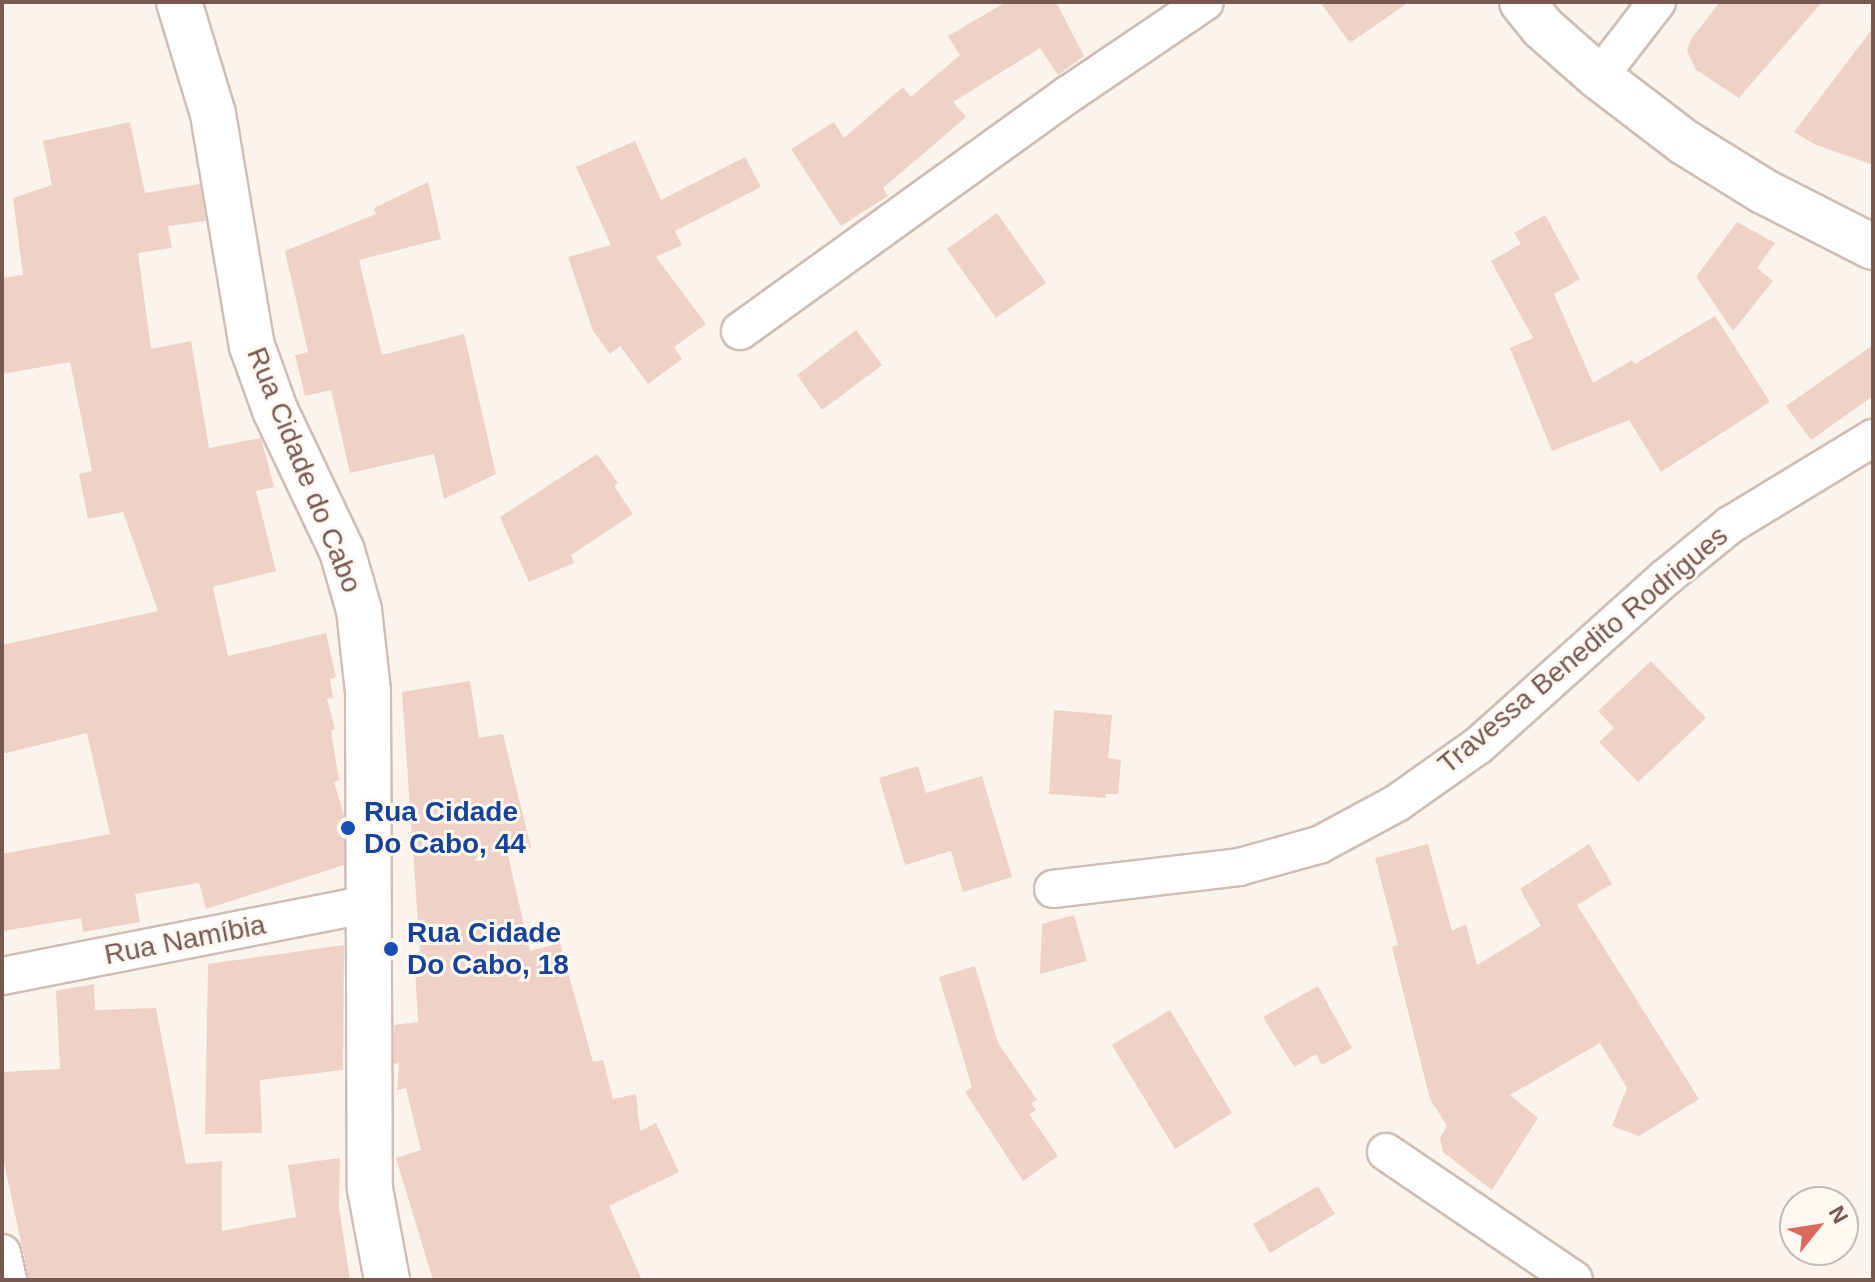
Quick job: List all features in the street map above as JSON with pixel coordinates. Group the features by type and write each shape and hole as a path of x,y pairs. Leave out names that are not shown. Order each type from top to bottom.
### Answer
{"street":[{"name":"Rua Cidade do Cabo","path":"179,2 213,114 252,346 275,410 342,551 359,610 368,691 370,1189 387,1280"},
{"path":"740,331 1069,94 1205,2"},
{"path":"1522,2 1542,27 1599,77 1698,150 1763,191 1873,247"},
{"path":"1599,77 1657,2"},
{"name":"Travessa Benedito Rodrigues","path":"1053,889 1239,867 1319,845 1397,803 1479,745 1664,579 1730,525 1873,438"},
{"name":"Rua Namíbia","path":"2,976 368,904"},
{"path":"1386,1152 1574,1280"},
{"path":"2,1253 8,1280"}],"building":[{"path":"1006,2 1056,2 1084,56 1058,75 1040,48 953,102 966,117 883,188 888,196 841,226 791,149 834,122 844,138 903,87 911,97 960,55 948,36"},
{"path":"1320,2 1409,2 1350,43"},
{"path":"1720,2 1822,2 1739,98 1696,70 1687,51 1691,39"},
{"path":"1873,28 1873,165 1814,144 1794,132"},
{"path":"130,122 145,193 200,184 206,221 168,226 172,248 138,253 151,349 191,341 209,448 261,438 274,487 256,491 276,571 213,587 228,656 326,633 336,677 330,679 333,698 327,699 335,729 331,731 339,780 334,782 344,815 344,865 206,909 199,883 135,894 140,922 83,932 81,918 2,931 2,854 110,834 87,733 2,754 2,645 158,611 123,512 88,519 79,474 92,471 70,362 2,374 2,278 23,275 13,198 52,185 43,141"},
{"path":"635,141 661,200 745,157 761,187 675,231 682,245 656,257 706,324 674,347 682,359 648,384 620,346 610,354 593,331 568,257 611,245 576,167"},
{"path":"428,182 441,239 359,260 382,355 464,334 496,474 444,499 434,454 350,473 331,390 305,396 295,355 308,352 285,251 376,214 374,208"},
{"path":"997,213 1046,283 996,318 947,249"},
{"path":"1545,215 1580,279 1554,294 1593,383 1632,360 1635,364 1715,316 1770,402 1661,472 1629,420 1552,451 1510,348 1533,338 1491,261 1521,244 1514,233"},
{"path":"1737,222 1775,243 1757,268 1773,281 1733,331 1696,277"},
{"path":"856,330 882,365 822,410 797,375"},
{"path":"1873,345 1873,396 1811,440 1786,406"},
{"path":"597,454 618,483 614,486 633,514 571,555 574,563 529,582 500,517"},
{"path":"1651,661 1706,718 1638,782 1599,742 1614,728 1598,711"},
{"path":"470,681 479,738 503,734 531,848 507,851 530,951 560,943 593,1062 603,1060 613,1099 636,1094 640,1131 656,1123 679,1172 609,1206 642,1280 433,1280 396,1158 421,1150 406,1088 397,1090 399,1063 394,1064 394,1025 418,1022 415,968 421,967 402,692"},
{"path":"1054,710 1112,715 1108,758 1121,760 1118,794 1106,794 1106,798 1049,794"},
{"path":"918,766 926,793 982,776 1012,877 963,892 951,851 905,865 879,778"},
{"path":"1428,844 1452,931 1466,924 1477,965 1541,926 1520,889 1589,844 1612,884 1577,905 1699,1099 1639,1136 1612,1126 1627,1088 1600,1043 1510,1095 1538,1118 1492,1190 1443,1152 1440,1138 1447,1126 1430,1099 1392,947 1398,945 1375,858"},
{"path":"1074,915 1087,961 1040,974 1042,924"},
{"path":"344,945 343,1070 260,1080 262,1133 205,1134 208,964"},
{"path":"975,966 998,1043 1037,1100 1031,1103 1036,1110 1029,1114 1058,1156 1023,1181 965,1092 972,1087 939,977"},
{"path":"94,984 95,1010 156,1008 186,1164 222,1161 222,1231 296,1217 288,1165 340,1158 339,1207 350,1280 29,1280 2,1153 2,1072 60,1069 56,991"},
{"path":"1318,986 1352,1048 1322,1065 1316,1054 1294,1067 1263,1017"},
{"path":"1170,1010 1232,1113 1175,1149 1112,1045"},
{"path":"1318,1186 1335,1214 1270,1253 1253,1224"}],"place":[{"name":"Rua Cidade Do Cabo, 44","path":"348,828"},
{"name":"Rua Cidade Do Cabo, 18","path":"391,949"}]}
